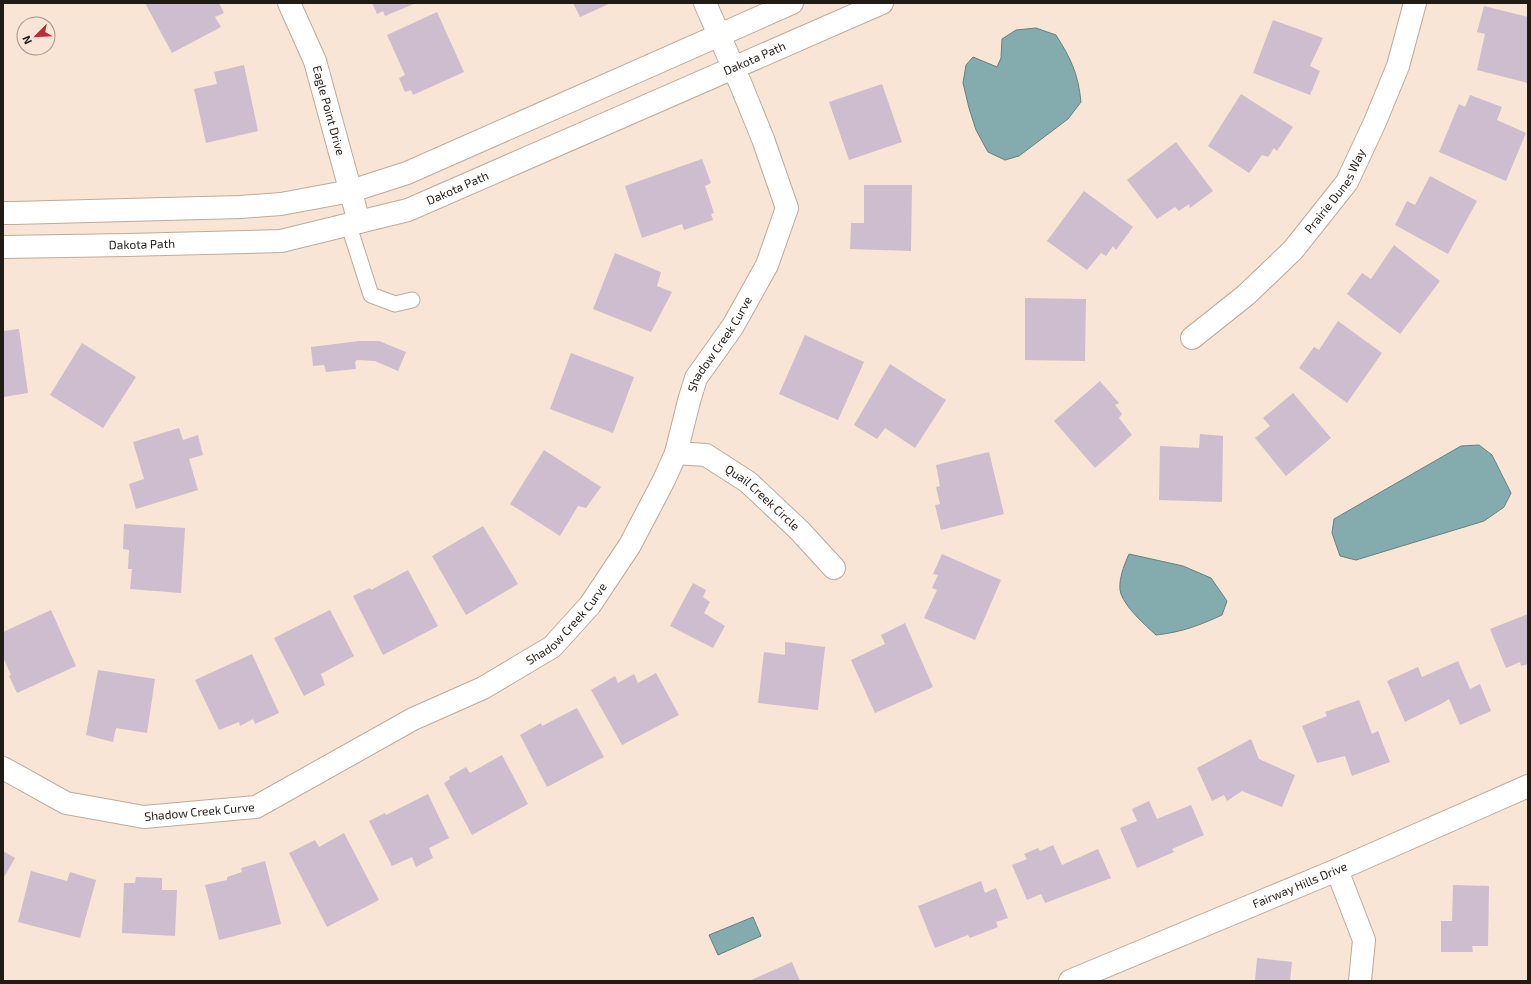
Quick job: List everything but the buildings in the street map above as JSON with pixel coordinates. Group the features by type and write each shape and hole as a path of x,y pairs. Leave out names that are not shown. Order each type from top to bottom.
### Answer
{"street":[{"name":"Eagle Point Drive","path":"289,3 314,61 351,191 354,223"},
{"name":"Shadow Creek Curve","path":"3,768 66,803 144,817 256,807 413,719 483,688 552,647 590,604 630,545 664,480 676,453 696,378 733,326 767,265 787,208 763,139 705,3"},
{"path":"3,212 14,214 240,207 281,204 351,191 407,173 792,3"},
{"name":"Dakota Path","path":"3,247 281,241 408,210 882,3"},
{"name":"Prairie Dunes Way","path":"1192,338 1246,295 1293,250 1347,182 1375,122 1398,66 1415,3"},
{"name":"Quail Creek Circle","path":"676,453 706,455 748,482 799,530 834,568"},
{"name":"Fairway Hills Drive","path":"1070,981 1337,870 1528,786"},
{"path":"1337,870 1364,940 1360,981"}],"lane":[{"path":"354,223 371,295 395,304 412,300"}],"water":[{"path":"1036,28 1056,35 1070,59 1076,74 1081,102 1068,119 1019,156 1005,160 988,152 976,130 963,83 966,65 973,57 997,67 1001,58 1002,39 1016,30"},
{"path":"1479,445 1492,455 1511,493 1504,507 1484,521 1356,560 1340,556 1332,533 1334,519 1461,446"},
{"path":"1129,554 1183,566 1211,578 1227,601 1222,615 1190,628 1156,635 1131,610 1121,594 1120,579"},
{"path":"753,917 761,936 718,955 709,935"}]}
